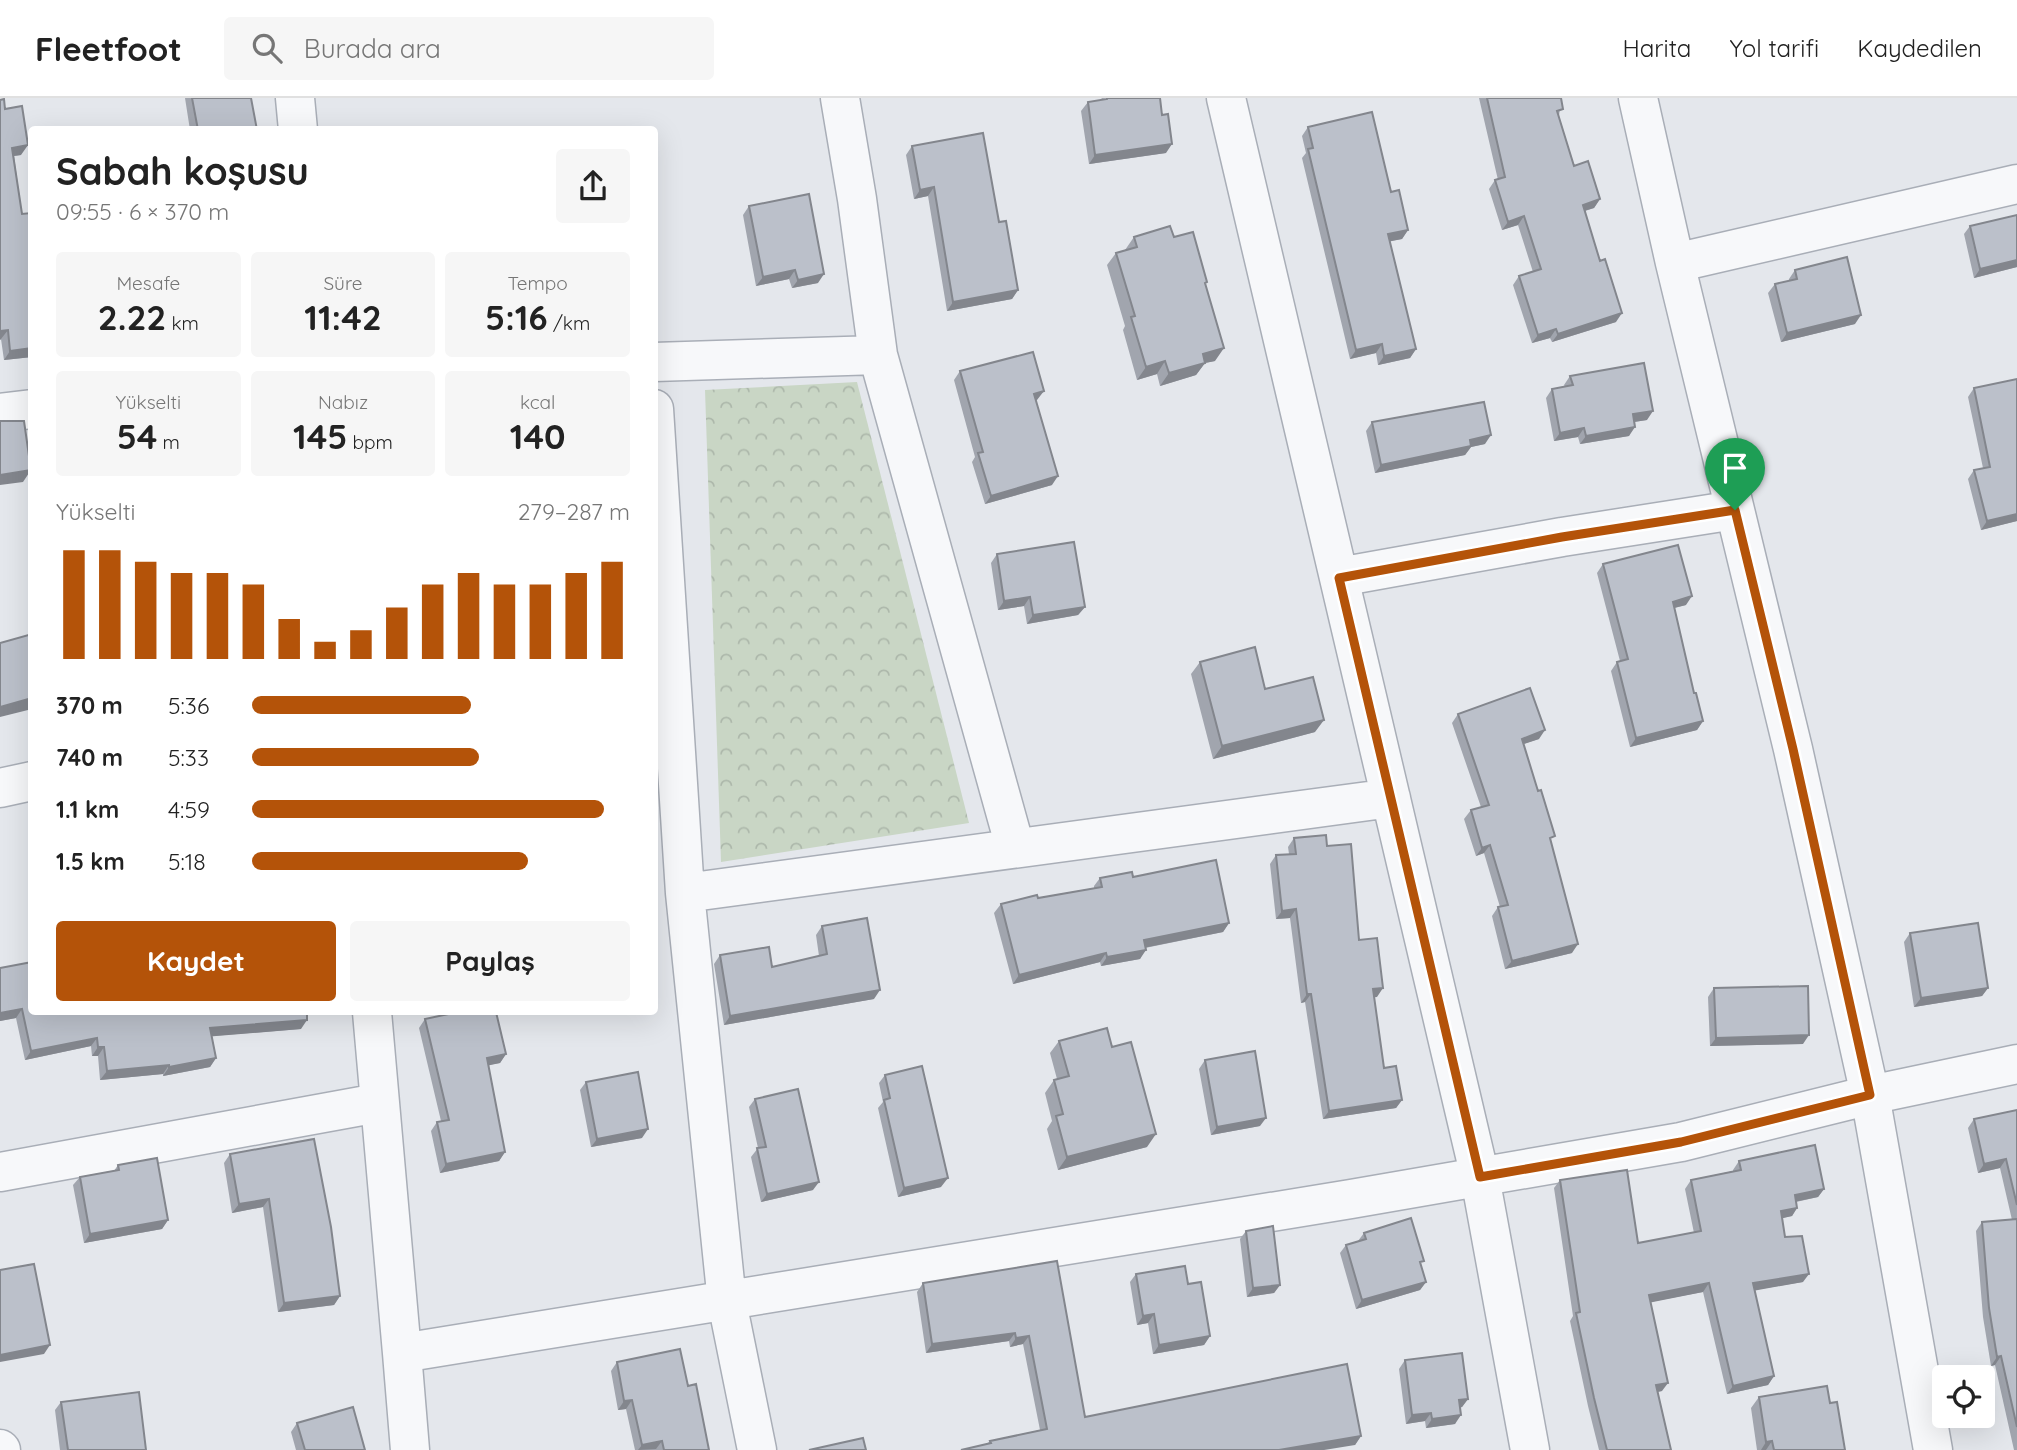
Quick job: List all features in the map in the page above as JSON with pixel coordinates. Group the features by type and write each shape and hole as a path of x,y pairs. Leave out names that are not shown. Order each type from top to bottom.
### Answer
{"street":[{"path":"295,98 298,126"},
{"path":"840,98 878,355 1015,847"},
{"path":"1226,98 1480,1177 1530,1450"},
{"path":"1638,98 1675,263 1793,749 1870,1095 1933,1450"},
{"path":"1675,263 2017,184"},
{"path":"658,362 878,355"},
{"path":"0,413 28,410"},
{"path":"658,471 685,893 727,1302 757,1450"},
{"path":"1339,578 1562,537 1735,510"},
{"path":"0,788 28,782"},
{"path":"685,893 1391,798"},
{"path":"372,1015 410,1450"},
{"path":"402,1353 727,1302 1681,1142 1870,1095 2017,1064"},
{"path":"0,1172 378,1102"}],"green space":[{"path":"857,382 969,823 721,862 705,390"}],"building":[{"path":"192,98 251,98 256,126 197,126"},
{"path":"1107,98 1160,98 1162,115 1168,114 1172,144 1095,155 1088,102"},
{"path":"1487,98 1561,98 1563,109 1557,111 1574,166 1588,161 1600,199 1583,205 1600,261 1605,259 1622,313 1558,334 1556,329 1538,335 1519,276 1541,269 1524,216 1508,222 1495,180 1505,177"},
{"path":"4,99 5,109 22,106 28,145 12,148 22,214 28,213 28,349 10,351 8,330 0,331 0,100"},
{"path":"1372,112 1391,192 1399,190 1408,230 1388,234 1416,349 1384,356 1382,344 1356,350 1308,149 1313,148 1308,127"},
{"path":"983,133 999,222 1006,221 1018,290 953,302 934,187 920,190 912,146"},
{"path":"809,194 824,274 798,280 795,270 763,277 749,206"},
{"path":"2017,215 2017,260 1980,269 1970,226"},
{"path":"1170,226 1174,237 1193,232 1224,348 1203,354 1205,363 1169,373 1165,361 1146,367 1131,317 1135,316 1116,253 1137,247 1134,237"},
{"path":"1847,257 1861,315 1787,333 1775,284 1797,279 1795,270"},
{"path":"1033,352 1044,391 1034,394 1058,476 991,496 978,453 983,452 960,371"},
{"path":"1644,363 1653,411 1633,414 1635,427 1586,436 1584,428 1560,433 1552,389 1573,385 1570,376"},
{"path":"2017,379 2017,514 1987,521 1974,470 1990,467 1974,388"},
{"path":"1484,402 1491,435 1470,440 1471,446 1381,465 1372,422"},
{"path":"0,421 24,421 28,470 0,475"},
{"path":"1074,542 1085,607 1033,615 1030,597 1004,601 997,554"},
{"path":"1678,545 1692,596 1673,602 1703,721 1636,738 1617,662 1628,659 1603,564"},
{"path":"28,635 28,699 0,707 0,643"},
{"path":"1255,647 1265,689 1313,677 1324,720 1222,746 1200,662"},
{"path":"1530,688 1545,730 1522,739 1555,836 1550,838 1578,944 1512,961 1498,907 1508,905 1490,845 1482,848 1471,810 1489,805 1458,714"},
{"path":"1326,835 1327,846 1351,844 1359,940 1377,938 1383,988 1373,989 1384,1068 1396,1066 1402,1100 1329,1111 1311,994 1307,994 1296,909 1282,911 1276,855 1296,854 1294,838"},
{"path":"1216,860 1229,923 1144,940 1146,950 1107,957 1106,953 1019,975 1001,904 1037,895 1038,898 1102,887 1100,878 1132,872 1133,877"},
{"path":"867,918 880,990 730,1016 720,955 769,947 772,967 827,954 822,926"},
{"path":"1978,923 1988,988 1921,998 1910,933"},
{"path":"28,963 28,1015 307,1015 307,1020 210,1028 216,1058 169,1067 107,1071 104,1047 98,1047 97,1038 31,1051 22,1009 0,1013 0,968"},
{"path":"1808,986 1809,1035 1716,1038 1714,988"},
{"path":"444,1015 497,1015 506,1054 487,1058 505,1152 446,1164 437,1122 449,1120 425,1019"},
{"path":"1107,1028 1112,1047 1131,1042 1156,1134 1067,1157 1056,1116 1063,1114 1054,1080 1069,1076 1059,1041"},
{"path":"1255,1051 1266,1118 1217,1127 1205,1060"},
{"path":"922,1066 948,1178 904,1188 884,1100 890,1098 885,1075"},
{"path":"638,1072 648,1129 597,1139 586,1082"},
{"path":"798,1089 819,1182 767,1194 757,1148 766,1147 755,1099"},
{"path":"2017,1110 2017,1205 2006,1159 1984,1164 1974,1119"},
{"path":"314,1139 331,1227 340,1296 284,1303 269,1199 239,1204 230,1154"},
{"path":"1815,1145 1824,1189 1795,1195 1797,1208 1781,1211 1785,1237 1802,1236 1809,1274 1753,1283 1774,1376 1733,1386 1709,1283 1649,1295 1668,1383 1656,1385 1671,1450 1607,1450 1576,1313 1580,1312 1560,1180 1627,1170 1638,1243 1701,1231 1691,1180 1741,1170 1739,1161"},
{"path":"157,1158 168,1220 90,1234 80,1177 119,1170 118,1165"},
{"path":"1411,1218 1424,1261 1420,1262 1426,1282 1362,1300 1346,1245 1366,1239 1364,1233"},
{"path":"2017,1219 2017,1427 2001,1356 1997,1357 1989,1308 1982,1222"},
{"path":"1273,1226 1280,1285 1253,1288 1246,1231"},
{"path":"1057,1261 1085,1417 1347,1364 1361,1436 1279,1450 961,1450 1047,1429 1029,1336 1016,1338 1015,1333 932,1344 923,1283"},
{"path":"34,1264 50,1345 0,1355 0,1270"},
{"path":"1185,1266 1188,1284 1201,1282 1210,1336 1159,1345 1154,1314 1143,1316 1136,1274"},
{"path":"680,1349 688,1386 696,1384 709,1450 664,1450 662,1441 642,1445 632,1400 624,1401 617,1362"},
{"path":"1462,1353 1468,1399 1459,1400 1461,1415 1432,1419 1431,1413 1412,1415 1405,1360"},
{"path":"1827,1386 1830,1403 1837,1402 1845,1450 1774,1450 1772,1441 1766,1442 1759,1397"},
{"path":"139,1392 146,1450 68,1450 61,1402"},
{"path":"353,1407 365,1450 305,1450 297,1423"},
{"path":"863,1438 866,1450 809,1450"}],"route":[{"path":"1735,510 1793,749 1870,1095 1681,1142 1480,1177 1339,578 1562,537 1735,510"}]}
